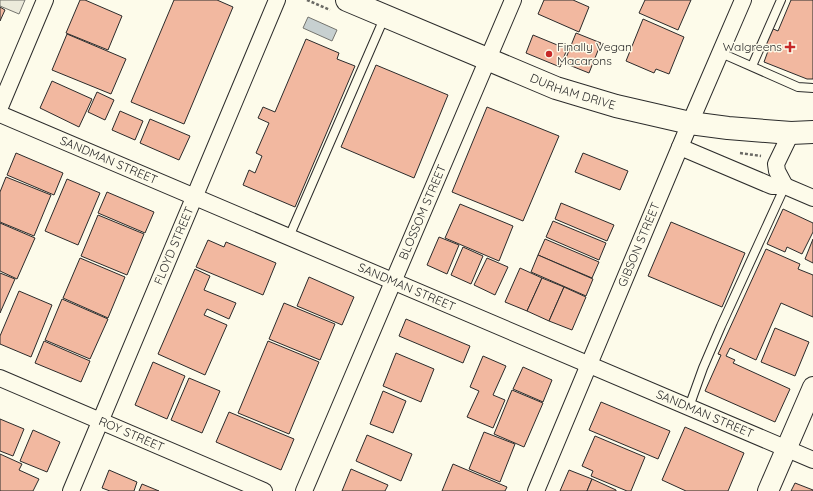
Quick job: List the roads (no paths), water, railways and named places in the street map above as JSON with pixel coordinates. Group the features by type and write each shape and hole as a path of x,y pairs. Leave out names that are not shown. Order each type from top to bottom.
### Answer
{"main road":[{"name":"DURHAM DRIVE","path":"347,0 556,88 616,106 690,123 728,128 791,133 813,132"}],"street":[{"path":"0,107 45,0"},
{"name":"FLOYD STREET","path":"70,491 277,0"},
{"name":"BLOSSOM STREET","path":"304,491 513,0"},
{"name":"GIBSON STREET","path":"536,491 743,0"},
{"name":"SANDMAN STREET","path":"0,114 813,460"},
{"path":"785,186 777,172 776,164 791,133"},
{"path":"680,147 772,186 785,186 813,198"},
{"name":"ROY STREET","path":"0,378 264,491"},
{"path":"768,491 813,387"}],"lane":[{"path":"752,66 781,0"},
{"path":"289,237 385,16"},
{"path":"721,53 798,87 813,88"},
{"path":"689,408 703,368 721,326 785,186"}],"place":[{"name":"Walgreens","path":"790,47"},
{"name":"Finally Vegan Macarons","path":"549,54"}]}
